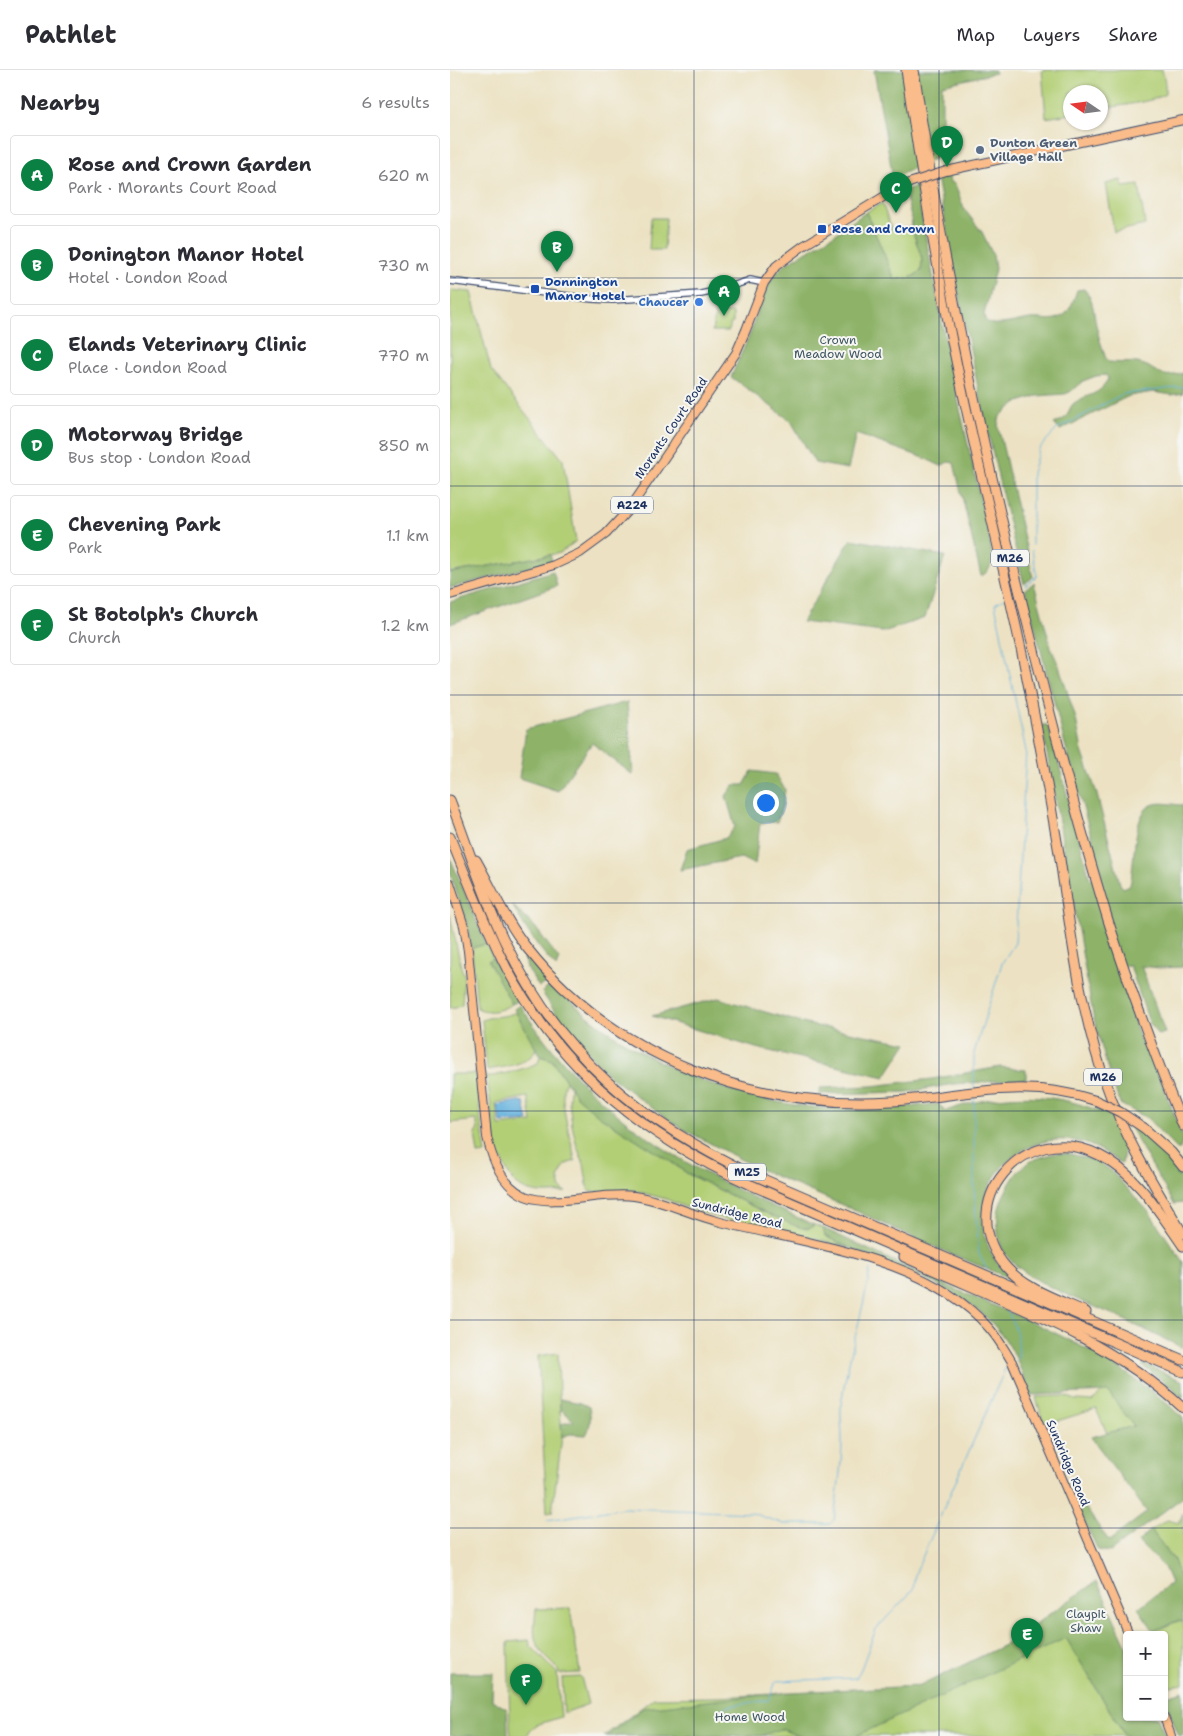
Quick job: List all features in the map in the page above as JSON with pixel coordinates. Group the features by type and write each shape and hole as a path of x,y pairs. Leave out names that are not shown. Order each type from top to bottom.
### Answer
{"highway":[{"name":"M26","path":"906,70 923,186 944,298 962,390 1030,697 1088,1025 1119,1117 1151,1180 1183,1234"},
{"name":"M26","path":"914,70 931,182 966,366 1000,518 1050,716 1108,921 1142,1019 1183,1126"},
{"name":"M25","path":"450,800 466,840 478,880 523,976 546,1011 584,1059 647,1115 700,1148 756,1176 1183,1360"},
{"name":"M25","path":"450,837 485,922 514,981 543,1025 582,1072 630,1115 682,1150 732,1177 1183,1372"},
{"name":"M25","path":"466,840 513,928 548,972 575,998 610,1025 645,1047 683,1066 749,1089 816,1101 859,1102 901,1100 983,1090 1025,1088 1061,1091 1097,1101 1120,1112 1144,1128 1171,1152 1183,1167"},
{"name":"M25","path":"1160,1350 1114,1325 1034,1288 1016,1277 1002,1262 992,1242 988,1222 990,1200 994,1187 1002,1174 1023,1155 1050,1146 1078,1147 1106,1159 1130,1178 1146,1196 1183,1246"},
{"name":"M25","path":"830,1220 873,1243 1081,1337 1134,1369 1183,1408"}],"main road":[{"name":"A224","path":"764,283 776,266 792,253 893,191 912,182 946,171 1183,120"},
{"name":"Morants Court Road","path":"450,595 554,566 580,553 618,522 630,508 736,353 764,283"},
{"name":"Sundridge Road","path":"450,883 464,926 468,951 487,1137 496,1164 512,1187 526,1196 536,1199 619,1195 647,1198 718,1221 796,1239 872,1260 928,1282 964,1304 990,1329 1012,1362 1127,1631"},
{"path":"1165,1721 1171,1736"}],"street":[{"path":"450,281 592,300 701,294 750,280 764,283"}],"green space":[{"path":"874,70 995,70 995,73 942,85 942,155 893,178"},
{"path":"1042,70 1162,70 1165,94 1160,97 1108,108 1108,85 1063,85 1063,115 1046,118"},
{"path":"948,173 950,182 955,184 964,209 982,232 993,255 995,269 984,315 987,322 1002,324 1030,319 1050,320 1057,318 1064,315 1069,309 1077,290 1084,289 1092,303 1099,336 1106,359 1109,362 1137,363 1167,375 1183,373 1183,393 1172,395 1153,392 1129,396 1060,430 1054,424 1065,418 1073,404 1102,388 1108,378 1106,375 1096,376 1083,381 1065,394 1037,396 1016,403 1000,416 998,426 1033,577 1024,584 999,483 946,228 937,177"},
{"path":"1121,180 1123,187 1139,185 1145,225 1114,232 1106,184"},
{"name":"Crown Meadow Wood","path":"916,186 950,365 992,554 989,569 981,576 954,463 948,462 941,466 856,434 848,469 815,463 791,421 731,377 771,280 784,265 837,233 866,212 895,280 912,277 921,271 922,259 911,226 912,220 904,191"},
{"path":"882,203 892,230 911,226 922,259 921,271 912,277 895,280 866,212"},
{"path":"651,218 666,218 664,250 649,250"},
{"path":"450,290 471,292 491,370 563,460 576,541 560,553 450,573"},
{"path":"725,301 726,313 733,313 733,323 731,323 729,331 712,331 715,317 713,304"},
{"path":"851,539 945,556 925,618 883,632 802,622"},
{"path":"550,555 552,561 450,588 450,573"},
{"path":"553,571 557,586 450,624 450,602"},
{"path":"1034,583 1051,648 1059,666 1076,719 1082,751 1096,791 1120,884 1123,888 1130,885 1135,840 1141,818 1146,810 1152,805 1159,803 1183,805 1183,967 1159,968 1141,966 1165,1033 1158,1035 1149,1022 1130,966 1117,967 1140,1040 1153,1061 1183,1137 1180,1149 1177,1149 1147,1118 1120,1104 1093,1015 1042,725 1047,725 1050,732 1090,879 1102,874 1065,744 1025,589"},
{"path":"627,702 633,775 592,743 558,791 519,778 526,729"},
{"path":"752,771 776,774 785,790 777,822 760,823 755,865 741,858 680,870 687,849 726,838 735,827 726,796 734,785 744,785"},
{"path":"450,857 486,944 470,947 468,928 450,872"},
{"path":"513,906 535,927 559,959 556,967 532,938"},
{"path":"450,915 464,975 462,1004 450,1008"},
{"path":"486,944 493,958 489,961 512,1004 495,1011 477,1008 472,948"},
{"path":"524,955 550,980 539,987 527,968"},
{"path":"493,958 518,1001 512,1004 488,961"},
{"path":"553,984 589,1017 616,1037 645,1054 707,1082 740,1093 773,1101 839,1109 876,1109 938,1104 946,1111 983,1100 1022,1096 1061,1100 1080,1104 1098,1111 1103,1110 1112,1115 1125,1145 1122,1164 1096,1148 1082,1142 1067,1140 1049,1141 1033,1145 1017,1153 1004,1164 986,1193 983,1210 983,1228 986,1242 992,1255 1009,1278 759,1169 683,1129 606,1073 558,1017 542,992"},
{"path":"718,998 806,1024 907,1043 885,1077 756,1048 652,1016"},
{"path":"520,1005 539,1033 582,1083 631,1125 685,1162 814,1226 803,1228 772,1216 688,1174 599,1116 577,1097 552,1060 540,1056 514,1009"},
{"path":"516,1012 536,1047 534,1053 529,1058 516,1064 487,1070 482,1020"},
{"path":"540,1056 552,1060 566,1081 563,1088 564,1108 575,1161 566,1164 558,1178 561,1189 566,1192 539,1193 523,1189 511,1178 497,1153 487,1077 513,1072 538,1063","holes":["528,1097 532,1122 499,1126 496,1103"]},
{"path":"1000,1067 1026,1070 1026,1079 954,1084 908,1092 819,1094 820,1088 871,1086 932,1079"},
{"path":"476,1072 486,1153 478,1154 475,1134 478,1129 476,1120 450,1123 450,1074 471,1074"},
{"path":"570,1086 577,1097 688,1174 772,1216 806,1229 814,1226 812,1224 823,1228 825,1236 848,1248 802,1235 724,1219 666,1199 632,1190 590,1192 572,1125 569,1102"},
{"path":"1128,1124 1159,1147 1180,1169 1183,1175 1183,1203 1174,1204"},
{"path":"1058,1153 1071,1154 1097,1161 1110,1170 1149,1212 1183,1262 1183,1348 1039,1281 1013,1263 1005,1253 999,1240 997,1224 1001,1202 1009,1185 1019,1171 1031,1161"},
{"path":"823,1228 934,1280 1056,1333 1109,1362 1160,1397 1183,1418 1183,1497 1110,1552 1098,1550 1079,1510 1085,1507 1109,1541 1147,1512 1091,1437 1134,1426 1108,1392 1030,1395 1013,1352 996,1328 976,1309 954,1293 929,1280 825,1236"},
{"path":"558,1353 562,1437 552,1512 547,1513 538,1356"},
{"path":"1144,1364 1183,1381 1183,1397 1176,1393 1173,1387 1143,1367"},
{"path":"1108,1391 1135,1426 1107,1433 1096,1409 1044,1425 1036,1397 1065,1396 1076,1400 1093,1401 1102,1392"},
{"path":"560,1399 581,1403 589,1407 590,1421 586,1435 570,1434 562,1437 561,1424 574,1421 562,1410 560,1412"},
{"path":"1183,1513 1183,1588 1174,1560 1151,1530 1167,1520 1179,1523"},
{"path":"1151,1530 1174,1560 1183,1588 1183,1622 1177,1621 1154,1631 1138,1608 1171,1583 1164,1567 1138,1542"},
{"name":"Claypit Shaw","path":"1097,1581 1123,1638 1123,1721 1159,1721 1165,1736 1125,1736 1066,1638 856,1736 799,1736 781,1729 760,1736 607,1736 643,1708 790,1692 920,1686 1007,1644"},
{"path":"570,1608 580,1673 559,1674 556,1667 538,1647 534,1630 536,1609"},
{"name":"Home Wood","path":"1051,1613 1125,1736 604,1736 654,1698 717,1697 920,1686 1007,1644"},
{"path":"1178,1621 1183,1622 1183,1684 1168,1687 1168,1631 1153,1631"},
{"path":"529,1640 530,1645 557,1673 561,1717 536,1725 526,1736 511,1736 508,1642"},
{"path":"450,1673 493,1673 492,1700 507,1709 508,1736 450,1736"},
{"path":"581,1677 588,1704 564,1713 562,1678"},
{"path":"1183,1691 1183,1736 1179,1736 1168,1707 1168,1696"}],"water":[{"path":"519,1101 524,1102 528,1121 501,1123 497,1105"}],"waterway":[{"path":"1032,545 1032,473 1039,449 1057,429 1123,394 1183,387"},
{"path":"1025,586 1037,576 1032,550"},
{"path":"974,1087 974,1053 1002,963 1015,943 1026,751 995,604 1005,598"},
{"path":"974,1099 974,1188 979,1254 987,1270"},
{"path":"547,1520 625,1508 752,1513 784,1524 830,1524 834,1520 840,1470 841,1409 844,1388 870,1269"},
{"path":"1006,1308 1017,1338 1018,1359 1015,1361"},
{"path":"718,1717 721,1709 739,1704 769,1700 776,1681 856,1678 876,1629 913,1590 915,1574 1006,1367 1010,1364"}],"place":[{"name":"Dunton Green Village Hall","path":"980,150"},
{"name":"Motorway Bridge","path":"947,167"},
{"name":"Elands Veterinary Clinic","path":"896,213"},
{"name":"Rose and Crown","path":"822,229"},
{"name":"Donington Manor Hotel","path":"557,272"},
{"name":"Donnington Manor Hotel","path":"535,289"},
{"name":"Chaucer","path":"699,302"},
{"name":"Rose and Crown Garden","path":"724,316"},
{"name":"Chevening Park","path":"1027,1659"},
{"name":"St Botolph's Church","path":"526,1705"}]}
